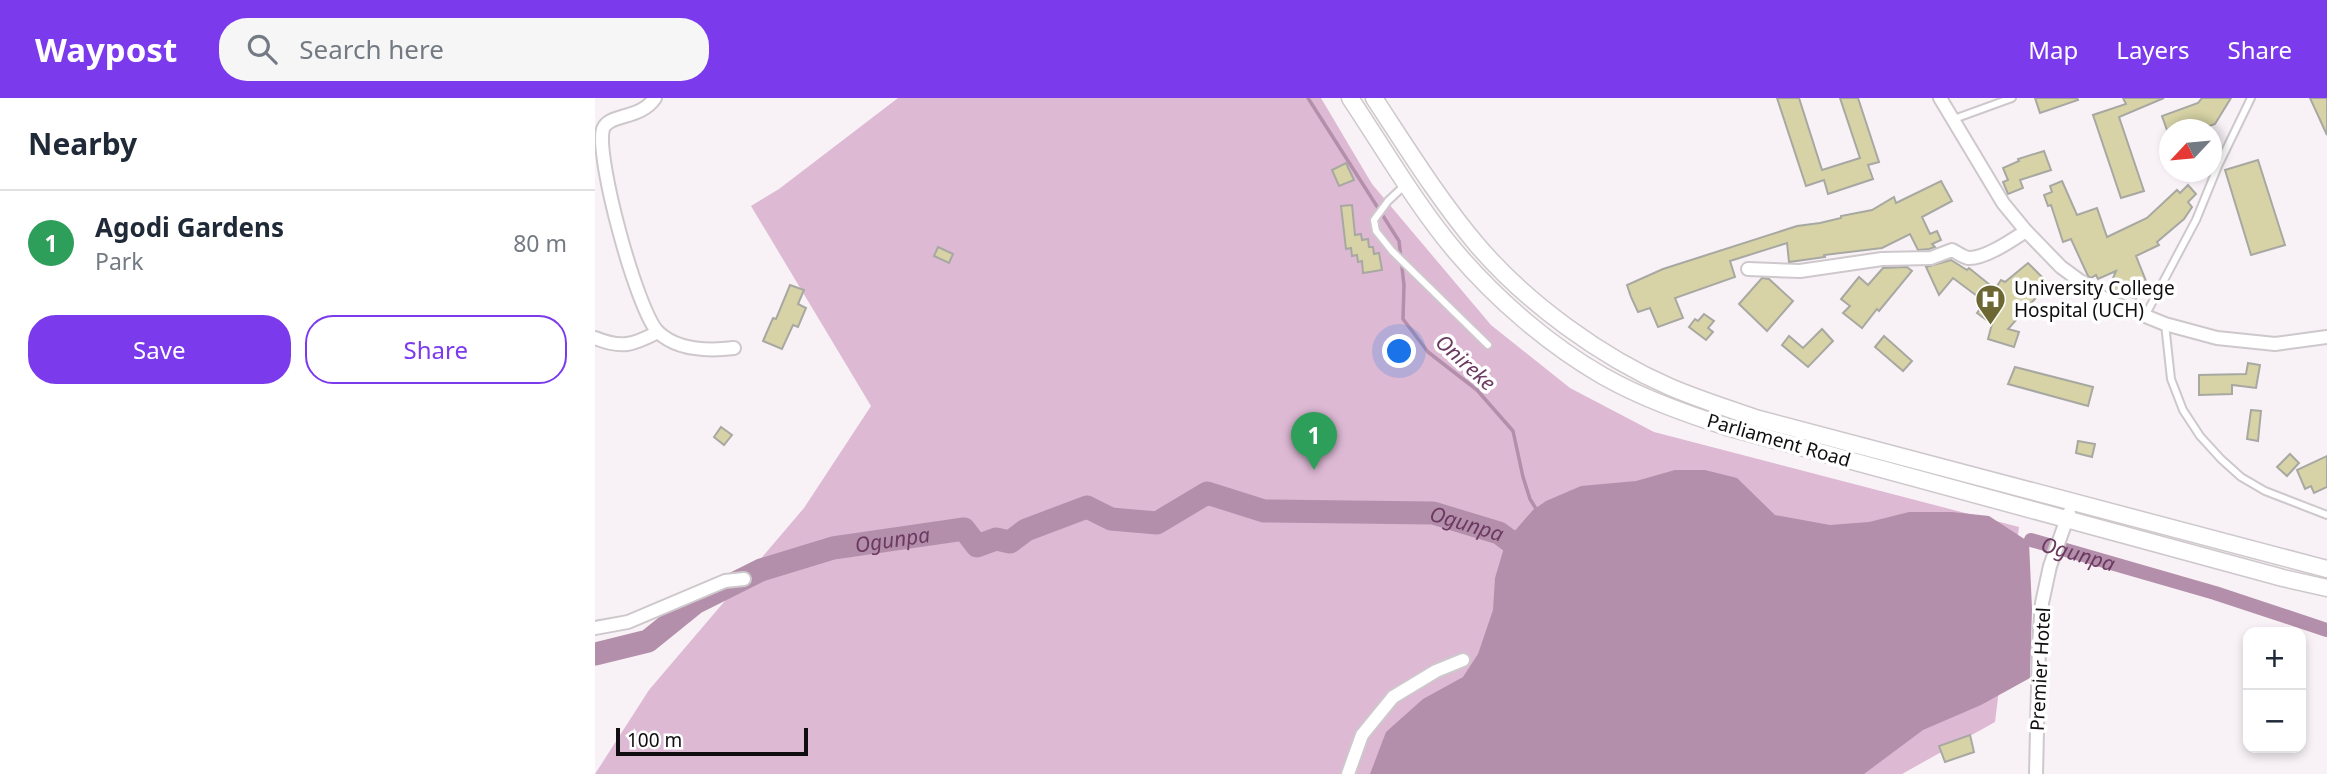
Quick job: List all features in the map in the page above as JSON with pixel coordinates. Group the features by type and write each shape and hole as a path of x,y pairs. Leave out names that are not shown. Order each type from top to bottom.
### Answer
{"main road":[{"name":"Parliament Road","path":"1350,98 1456,252 1526,321 1602,376 1676,410 1727,427 2327,588"},
{"name":"Parliament Road","path":"1374,98 1448,209 1480,248 1550,314 1626,364 1669,386 1755,418 2327,569"}],"street":[{"path":"656,98 642,111 612,119 602,132 605,172 623,248 647,315 658,332 681,345 709,351 734,348"},
{"path":"1940,98 2003,203 2025,231 2061,267 2106,300 2165,324 2217,338 2275,344 2327,337"},
{"path":"1748,269 1800,271 1863,261 1931,258 1952,250 1968,258 2007,244 2025,231"},
{"path":"595,338 608,344 624,346 658,332"},
{"name":"Premier Hotel","path":"2036,774 2042,603 2050,566 2072,500"},
{"path":"595,628 628,622 725,581 744,579"},
{"path":"1348,774 1362,735 1393,697 1436,671 1463,660"}],"lane":[{"path":"1952,120 2012,98"},
{"path":"2145,316 2196,220 2218,166 2251,98"},
{"path":"1407,183 1388,201 1374,220 1376,232 1488,345"},
{"path":"2165,324 2171,379 2183,410 2200,436 2241,477 2265,491 2327,515"}],"shaded area":[{"path":"898,98 1321,98 1372,184 1491,325 1570,388 1654,432 2019,527 1995,722 1902,774 595,774 649,690 804,508 871,406 751,206 779,189"},
{"path":"1675,470 1705,470 1737,478 1775,515 1830,525 1869,522 1909,512 1952,512 1989,516 2029,542 2032,609 2030,678 1981,705 1923,730 1864,774 1370,774 1386,732 1423,699 1463,677 1478,654 1493,610 1495,578 1506,541 1533,510 1546,501 1581,486 1636,481"}],"building":[{"path":"1777,98 1799,98 1822,170 1860,158 1840,98 1858,98 1879,162 1868,165 1873,179 1828,194 1824,180 1806,186"},
{"path":"2035,98 2077,98 2078,100 2040,113"},
{"path":"2123,98 2164,98 2119,117 2144,191 2121,198 2093,115 2126,104"},
{"path":"2202,98 2231,98 2218,119 2163,119 2162,116 2198,103"},
{"path":"2310,98 2327,98 2327,135"},
{"path":"2044,151 2051,170 2020,180 2023,188 2008,194 2003,182 2008,180 2003,168 2019,161 2018,159"},
{"path":"2258,160 2285,245 2251,255 2225,170"},
{"path":"1346,163 1354,180 1339,186 1332,170"},
{"path":"1941,181 1952,201 1922,217 1930,234 1937,231 1941,240 1932,244 1935,247 1918,250 1910,234 1882,248 1789,262 1787,243 1730,261 1735,277 1675,298 1683,318 1658,327 1650,308 1638,312 1631,297 1627,285 1663,269 1797,226 1872,210 1894,197 1896,203"},
{"path":"2062,181 2077,215 2097,208 2107,237 2147,218 2177,190 2180,193 2188,185 2196,194 2188,202 2192,207 2184,219 2157,242 2159,245 2136,256 2146,287 2139,292 2136,299 2109,288 2116,271 2098,279 2096,275 2091,278 2088,276 2071,239 2063,242 2051,205 2048,206 2044,195 2052,192 2050,186"},
{"path":"1352,205 1355,235 1361,234 1362,240 1368,239 1374,254 1379,253 1382,270 1363,273 1362,261 1358,262 1357,255 1352,256 1351,248 1346,249 1341,206"},
{"path":"938,247 953,254 949,263 934,256"},
{"path":"1951,260 1967,270 1969,268 1995,289 2001,280 2005,282 2028,263 2051,286 2044,293 2042,291 2008,329 2019,332 2014,347 1988,339 1992,324 1977,313 1985,302 1953,278 1939,295 1926,267"},
{"path":"1907,267 1912,271 1862,328 1843,313 1850,306 1841,299 1859,277 1868,285 1883,268"},
{"path":"1762,278 1769,279 1793,301 1767,331 1739,304"},
{"path":"790,285 804,290 798,304 806,308 798,327 793,325 782,349 763,341 773,318 776,319"},
{"path":"1704,314 1714,321 1708,328 1713,332 1706,340 1689,327 1695,319 1698,321"},
{"path":"1822,329 1833,341 1808,367 1782,345 1789,336 1803,348"},
{"path":"1884,336 1912,361 1903,371 1875,347"},
{"path":"2248,363 2260,365 2256,388 2232,385 2232,394 2199,395 2199,375 2246,374"},
{"path":"2015,367 2093,387 2088,406 2008,384"},
{"path":"2251,410 2261,411 2258,441 2247,439"},
{"path":"721,427 732,435 724,445 714,437"},
{"path":"2078,441 2095,444 2092,457 2076,453"},
{"path":"2290,454 2299,463 2287,476 2277,467"},
{"path":"2327,456 2327,487 2314,493 2311,486 2305,489 2297,470"},
{"path":"1970,735 1974,752 1945,762 1939,746"}],"waterway":[{"name":"Onireke","path":"1308,98 1399,241 1404,285 1403,319 1428,352 1477,390 1513,431 1523,477 1530,499 1538,512"},
{"name":"Ogunpa","path":"595,654 648,641 695,603 761,570 833,548 964,529 977,546 996,539 1010,542 1026,530 1087,507 1111,519 1157,523 1207,493 1264,511 1433,513 1499,533 1533,558"},
{"name":"Ogunpa","path":"2031,540 2215,593 2327,630"}],"place":[{"name":"University College Hospital (UCH)","path":"1991,326"},
{"name":"Agodi Gardens","path":"1314,470"}]}
